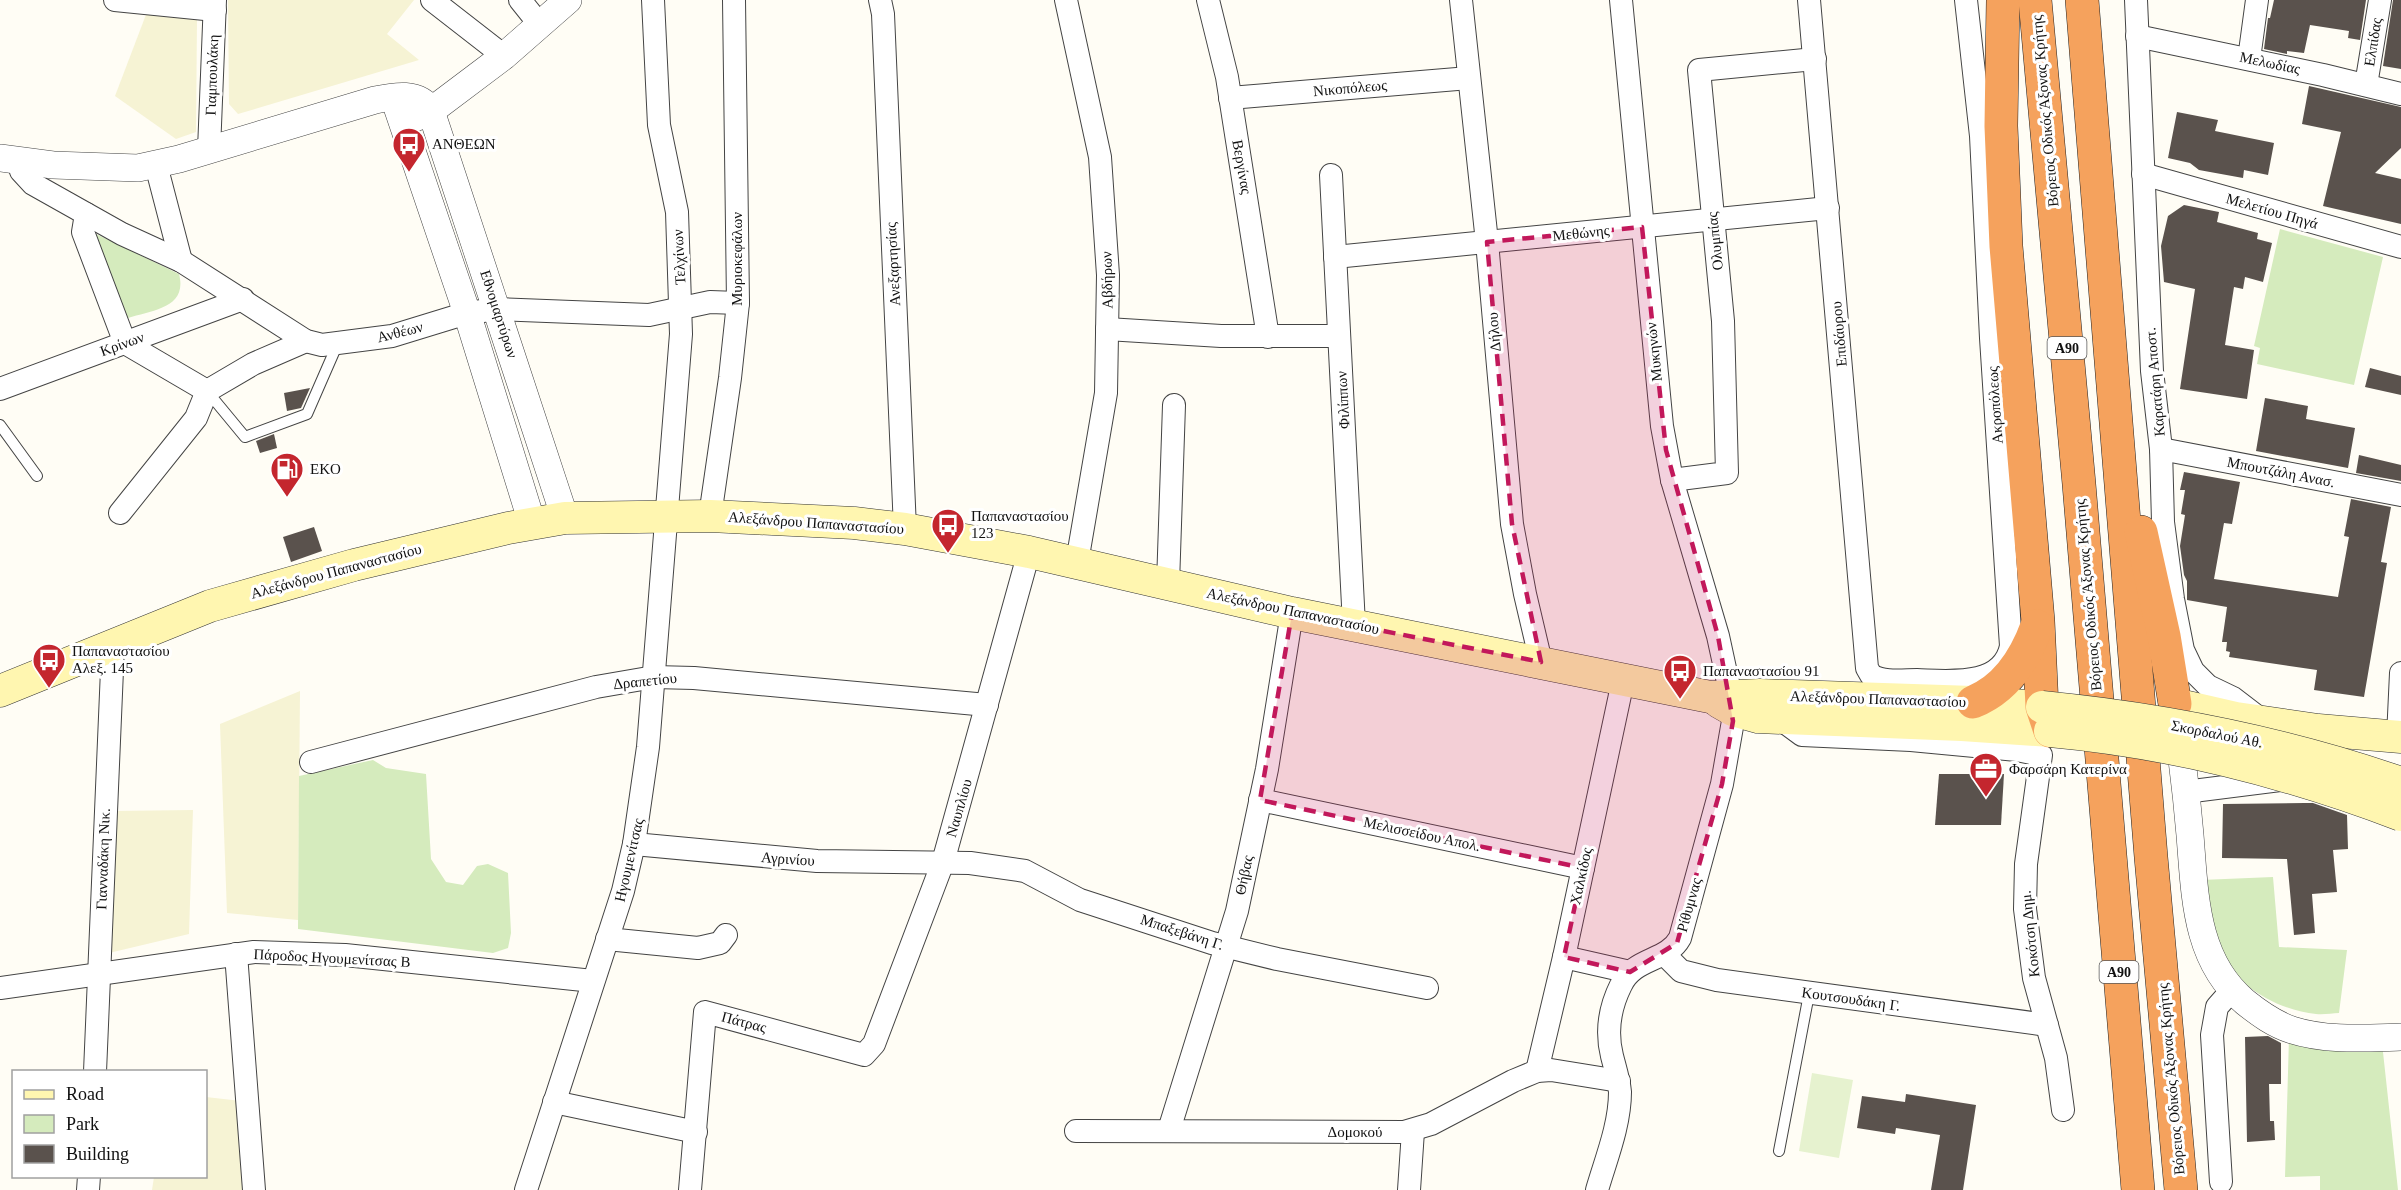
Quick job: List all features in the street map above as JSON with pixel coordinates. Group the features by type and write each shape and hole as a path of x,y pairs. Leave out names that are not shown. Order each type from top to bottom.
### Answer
{"highway":[{"path":"2003,0 2001,114 2003,196 2018,404 2038,621 2044,731"},
{"name":"Βόρειος Οδικός Άξονας Κρήτης","path":"2035,0 2080,496 2138,1190"},
{"name":"Βόρειος Οδικός Άξονας Κρήτης","path":"2082,0 2151,857 2181,1190"},
{"path":"2120,484 2139,522 2164,636 2175,704"},
{"path":"1973,702 1994,690 2018,666 2030,646 2038,621"}],"main road":[{"name":"Αλεξάνδρου Παπαναστασίου","path":"0,691 210,606 387,557 532,523 565,518 710,516 854,523 905,529 1077,562 1292,613 1726,701 1842,709 1962,725 2044,731"},
{"name":"Αλεξάνδρου Παπαναστασίου","path":"1726,701 1758,717 1779,718 1842,709 1973,702 2044,731"},
{"path":"2175,704 2217,715 2318,730 2400,737"},
{"name":"Σκορδαλού Αθ.","path":"2044,731 2164,724 2318,756 2401,782"},
{"name":"Σκορδαλού Αθ.","path":"2044,731 2106,738 2240,763 2303,780 2401,815"}],"street":[{"path":"116,0 215,5"},
{"path":"432,0 504,56"},
{"path":"520,0 540,25"},
{"path":"401,124 504,56 568,0"},
{"name":"Τελχίνων","path":"652,0 658,115 677,212 682,308 668,516"},
{"name":"Μυριοκεφάλων","path":"710,516 730,378 738,303 734,0"},
{"name":"Ανεξαρτησίας","path":"880,0 883,14 905,529"},
{"name":"Αβδήρων","path":"1066,0 1100,157 1108,275 1106,393 1077,562"},
{"name":"Βεργίνας","path":"1210,0 1230,98 1268,337"},
{"name":"Δήλου","path":"1461,0 1487,242 1512,524 1541,662"},
{"name":"Μυκηνών","path":"1622,0 1659,403 1672,480 1718,636 1726,701"},
{"name":"Επιδάυρου","path":"1809,0 1867,668"},
{"name":"Ακροπόλεως","path":"1867,668 1871,675 1884,680 1971,680 1991,673 2007,658 2011,646 1981,136 1966,0"},
{"name":"Καρατάρη Αποστ.","path":"2136,0 2152,371 2161,449 2163,522 2169,571 2185,657 2193,671 2203,682 2233,698 2265,722"},
{"path":"2249,58 2257,0"},
{"name":"Ελπίδας","path":"2366,85 2380,0"},
{"name":"Γιαμπουλάκη","path":"208,150 215,5"},
{"name":"Μελωδίας","path":"2138,36 2249,58 2401,94"},
{"name":"Ολυμπίας","path":"1672,480 1727,473 1724,331 1699,70 1815,59"},
{"name":"Νικοπόλεως","path":"1230,98 1469,78"},
{"path":"9,160 106,168 156,165 366,103 415,97 429,107"},
{"name":"Εθνομαρτύρων","path":"394,98 467,314 532,523"},
{"name":"Εθνομαρτύρων","path":"429,107 498,309 565,518"},
{"path":"9,160 33,184 136,241 182,261 306,341"},
{"path":"156,165 182,261"},
{"name":"Μελετίου Πηγά","path":"2143,174 2401,247"},
{"name":"Φιλίππων","path":"1331,175 1354,625"},
{"name":"Μεθώνης","path":"1335,257 1828,208"},
{"path":"86,214 83,232 125,343 207,391"},
{"name":"Κρίνων","path":"0,389 243,299"},
{"name":"Ανθέων","path":"306,341 322,345 392,336 467,314 498,309 634,315 665,313 710,302 738,303"},
{"path":"1107,330 1268,337 1339,336"},
{"path":"120,513 196,418 207,391 253,364 306,341"},
{"path":"1168,584 1174,405"},
{"name":"Μπουτζάλη Ανασ.","path":"2161,449 2401,495"},
{"name":"Ηγουμενίτσας","path":"526,1190 607,939 634,844 645,775 668,516"},
{"name":"Ναυπλίου","path":"864,1055 874,1044 943,862 1029,552"},
{"name":"Θήβας","path":"1168,1130 1237,911 1260,801 1292,613"},
{"name":"Γιανναδάκη Νικ.","path":"95,1070 113,646"},
{"path":"2400,737 2401,673"},
{"name":"Δραπετίου","path":"311,762 596,687 654,677 694,678 987,705"},
{"name":"Χαλκίδος","path":"1537,1071 1564,957 1623,681"},
{"name":"Ρίθυμνας","path":"1630,972 1644,961 1664,954 1677,943 1688,911 1728,756 1726,701"},
{"path":"2175,704 2193,883 2201,932 2214,965 2232,990 2269,1020 2293,1030 2316,1035 2401,1037"},
{"name":"Αλεξάνδρου Παπαναστασίου","path":"1779,718 1802,735 1911,740 2017,750 2044,731"},
{"name":"Κοκότση Δημ.","path":"2044,731 2026,864 2025,909 2034,978 2056,1058 2063,1110"},
{"name":"Σκορδαλού Αθ.","path":"2185,792 2318,775 2376,777 2401,782"},
{"name":"Μελισσείδου Απολ.","path":"1260,801 1583,868"},
{"name":"Αγρινίου","path":"634,844 817,861 943,862"},
{"name":"Μπαξεβάνη Γ.","path":"943,862 970,863 1025,871 1080,900 1227,947 1427,988"},
{"path":"607,939 698,948 720,943 726,935"},
{"name":"Πάροδος Ηγουμενίτσας Β","path":"0,988 254,952 345,955 593,981"},
{"path":"236,954 254,1190"},
{"name":"Κουτσουδάκη Γ.","path":"1664,954 1676,968 1685,973 1809,994 2047,1025"},
{"path":"1564,957 1630,972"},
{"path":"1598,1190 1619,1105 1619,1081 1609,1043 1609,1026 1617,995 1624,978 1630,972"},
{"path":"2221,1182 2212,1035 2217,1007 2232,990"},
{"name":"Πάτρας","path":"690,1190 705,1012 864,1055"},
{"name":"Δομοκού","path":"1076,1131 1372,1133 1413,1131 1537,1071 1551,1070 1619,1081"},
{"path":"554,1102 696,1132"},
{"path":"1409,1190 1413,1131"}],"lane":[{"path":"207,391 245,437 307,414 338,342"},
{"path":"0,426 37,476"},
{"path":"1779,1151 1809,994"}],"highlighted area":[{"path":"1642,227 1666,450 1718,636 1733,721 1722,784 1677,943 1630,972 1564,957 1583,868 1260,800 1292,613 1541,662 1512,524 1487,242"}],"shaded area":[{"path":"228,0 414,0 387,34 419,60 238,114 229,104"},
{"path":"147,12 197,19 196,132 176,139 115,96"},
{"path":"300,691 298,920 227,913 220,724"},
{"path":"193,810 189,934 109,953 114,811"},
{"path":"207,1097 241,1101 243,1190 152,1190 154,1178 207,1178"}],"green space":[{"path":"2280,229 2383,257 2354,385 2257,364 2260,348 2254,346"},
{"path":"96,234 179,274 178,294 173,301 157,310 128,318 95,237"},
{"path":"373,760 386,768 426,774 431,859 446,882 463,885 477,866 488,864 508,873 511,933 508,948 493,953 298,929 299,776"},
{"path":"2273,877 2279,947 2347,950 2339,1013 2302,1012 2272,1001 2245,984 2224,961 2217,948 2209,923 2201,880"},
{"path":"2289,1037 2382,1043 2398,1190 2320,1190 2320,1176 2285,1177"},
{"path":"1812,1073 1853,1080 1839,1158 1799,1151"}],"building":[{"path":"2274,0 2366,0 2360,40 2348,38 2349,31 2310,25 2304,53 2287,51 2287,54 2264,49 2268,18 2270,18"},
{"path":"2393,0 2401,0 2401,69 2383,66"},
{"path":"2309,86 2401,107 2401,148 2375,173 2401,179 2401,224 2323,206 2341,132 2302,124"},
{"path":"2177,112 2218,120 2215,131 2274,143 2268,175 2244,170 2243,178 2199,170 2190,163 2168,158"},
{"path":"2184,205 2219,212 2217,222 2258,233 2257,239 2272,243 2263,282 2245,277 2243,289 2234,287 2225,345 2254,350 2247,399 2180,389 2195,289 2164,282 2161,246 2168,216"},
{"path":"2370,368 2401,376 2401,395 2365,387"},
{"path":"310,388 301,408 287,411 284,393"},
{"path":"2265,398 2308,406 2306,419 2355,428 2348,468 2256,451"},
{"path":"274,434 277,448 260,453 256,441"},
{"path":"2359,455 2401,465 2401,481 2356,473"},
{"path":"2184,472 2240,482 2232,524 2224,523 2214,579 2338,597 2349,537 2344,536 2351,499 2391,507 2381,562 2387,563 2364,697 2314,690 2317,670 2229,657 2230,652 2226,651 2227,642 2222,642 2227,607 2187,600 2187,581 2180,546 2185,515 2181,514 2185,490 2180,490"},
{"path":"314,527 322,551 291,562 283,537"},
{"path":"1939,774 2004,774 2001,825 1935,825"},
{"path":"2313,803 2347,815 2348,849 2333,850 2337,892 2312,894 2315,933 2294,935 2287,859 2222,858 2223,804"},
{"path":"2268,1036 2281,1043 2281,1084 2269,1084 2270,1121 2274,1121 2275,1140 2247,1142 2245,1037"},
{"path":"1906,1094 1976,1105 1963,1190 1931,1190 1940,1135 1896,1128 1895,1134 1857,1128 1862,1096 1905,1102"}],"place":[{"name":"ΑΝΘΕΩΝ","path":"409,173"},
{"name":"EKO","path":"287,498"},
{"name":"Παπαναστασίου 123","path":"948,554"},
{"name":"Παπαναστασίου Αλεξ. 145","path":"49,689"},
{"name":"Παπαναστασίου 91","path":"1680,700"},
{"name":"Φαρσάρη Κατερίνα","path":"1986,798"}]}
